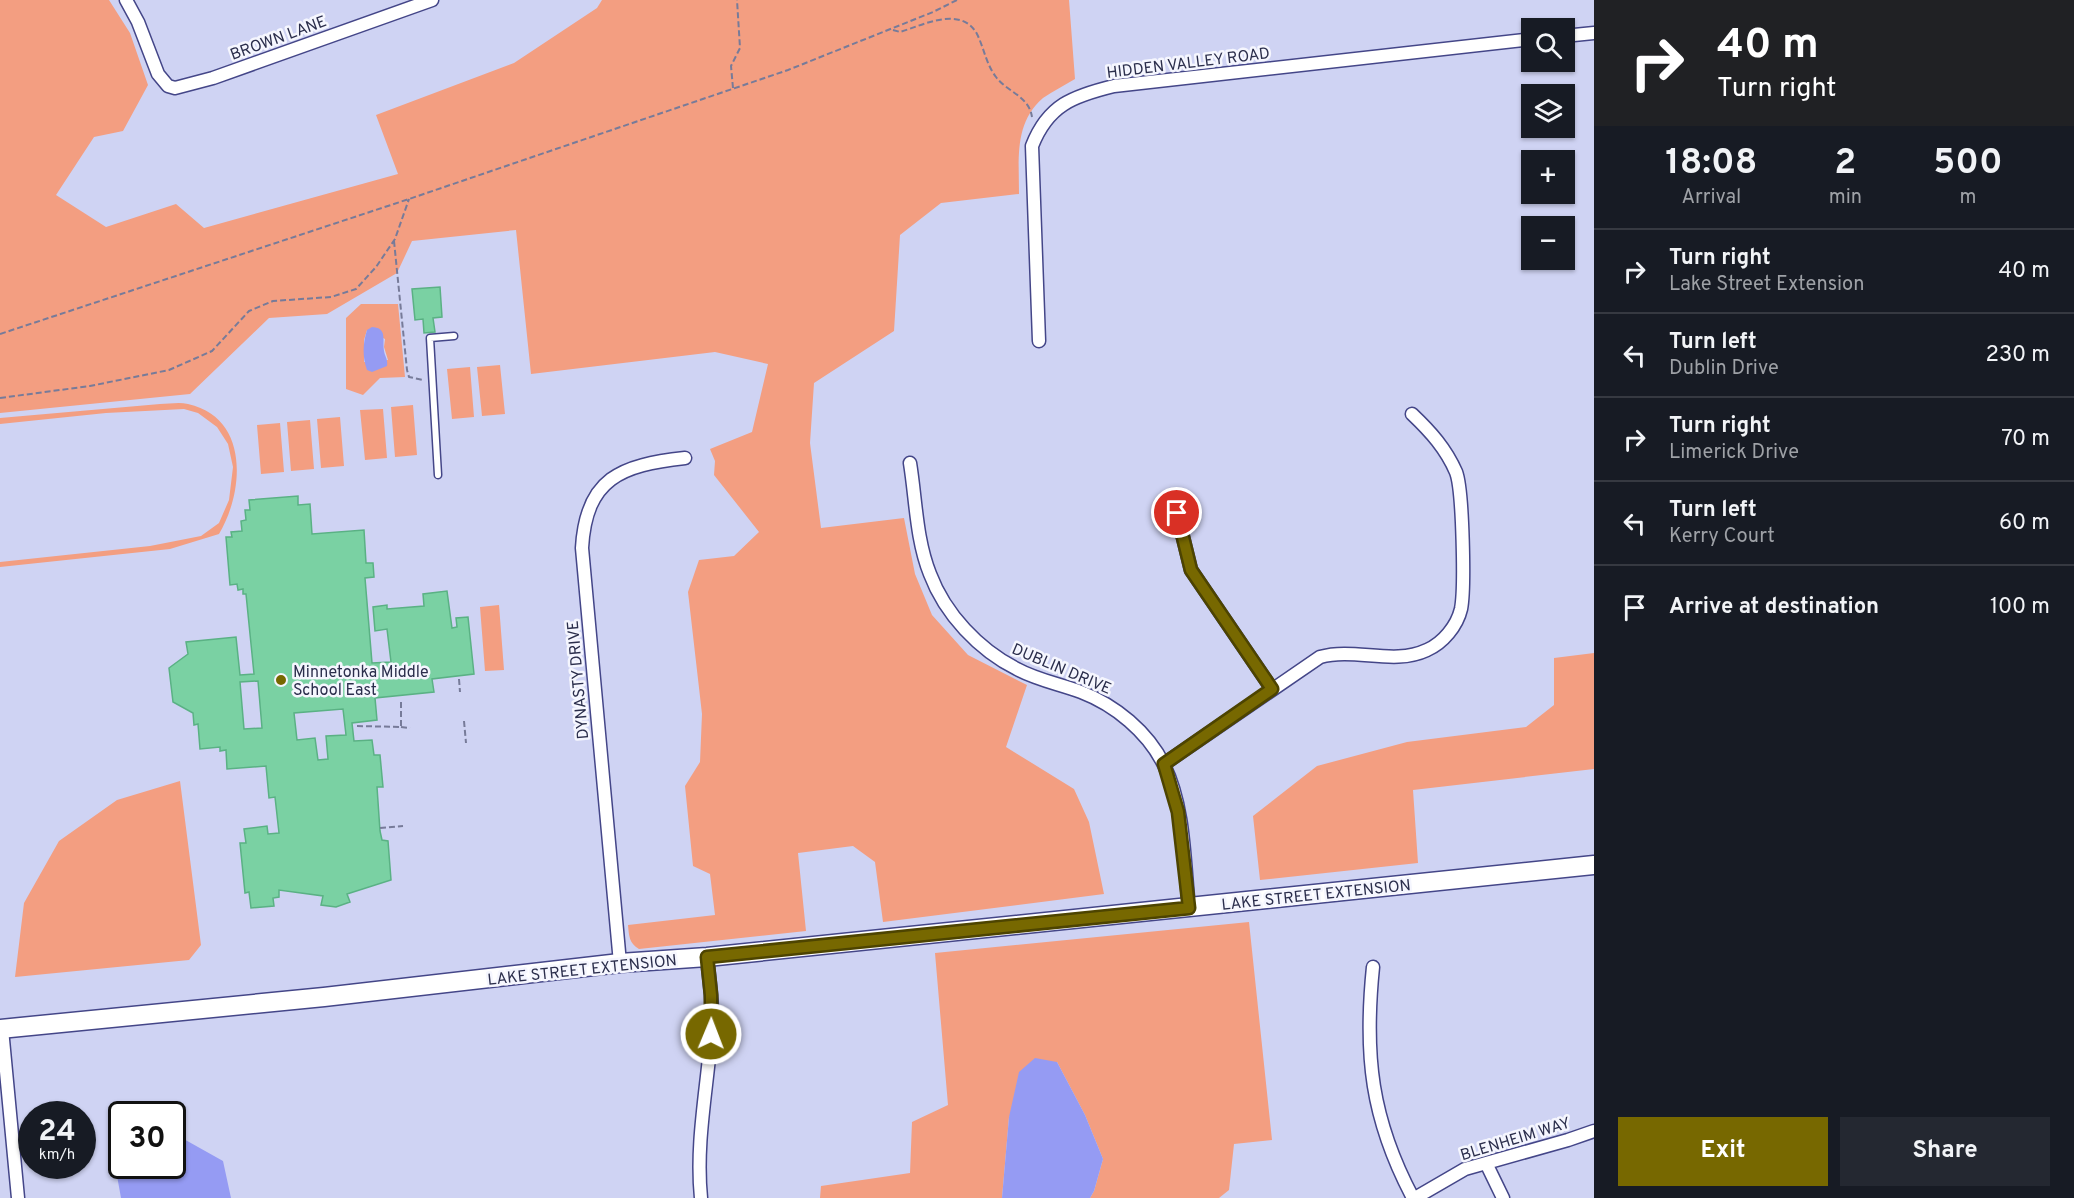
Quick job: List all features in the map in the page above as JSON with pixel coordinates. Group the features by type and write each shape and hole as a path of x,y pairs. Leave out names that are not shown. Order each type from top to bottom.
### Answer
{"street":[{"name":"BROWN LANE","path":"126,0 138,22 158,74 168,86 181,87 213,78 432,0"},
{"path":"1575,35 1594,33"},
{"name":"HIDDEN VALLEY ROAD","path":"1039,341 1032,146 1038,131 1051,113 1064,103 1114,86 1521,40"},
{"path":"1164,764 1320,657 1334,653 1410,656 1428,650 1442,640 1454,626 1461,609 1462,592 1461,500 1457,475 1446,452 1413,414"},
{"name":"DYNASTY DRIVE","path":"620,963 582,549 583,526 596,496 620,472 651,462 685,458"},
{"name":"DUBLIN DRIVE","path":"910,463 918,524 930,575 957,620 988,650 1017,669 1106,703 1146,738 1164,764 1178,812 1189,908"},
{"path":"1177,513 1191,570 1272,689"},
{"name":"LAKE STREET EXTENSION","path":"1,1029 324,997 620,963 707,957 1594,865"},
{"path":"701,1198 700,1134 712,1021 707,957"},
{"path":"1373,967 1368,1050 1373,1091 1398,1170 1414,1198"},
{"path":"1,1029 18,1198"},
{"name":"BLENHEIM WAY","path":"1414,1198 1465,1169 1594,1131"},
{"path":"1486,1163 1503,1198"}],"lane":[{"path":"438,475 430,338 454,336"}],"path":[{"path":"733,88 731,66 740,48 736,0"},
{"path":"0,334 788,70 892,29 957,0"},
{"path":"892,29 900,32 947,18 969,24 976,33 997,79 1021,96 1031,111 1038,131"},
{"path":"0,398 90,387 169,370 212,351 249,311 273,301 331,297 356,289 376,267 394,241 408,199"},
{"path":"394,241 407,370 410,377 434,384"},
{"path":"459,679 460,692"},
{"path":"401,702 401,727"},
{"path":"464,721 466,743"},
{"path":"357,726 410,728"},
{"path":"380,828 404,826"}],"shaded area":[{"path":"0,0 109,0 130,33 148,85 123,131 94,137 56,195 106,227 176,204 204,228 398,174 376,115 514,63 597,8 602,0 1069,0 1075,79 1043,98 1027,119 1020,142 1019,194 941,203 900,235 894,331 814,383 810,443 821,528 904,518 915,574 932,615 968,655 1027,685 1006,747 1074,789 1089,822 1104,894 883,922 875,862 853,846 798,853 806,931 639,949 636,947 630,939 628,925 715,915 710,874 693,866 685,786 700,762 702,714 688,592 699,560 734,556 759,532 714,475 715,461 710,449 752,432 768,364 715,352 531,374 516,230 412,241 397,273 327,314 269,318 190,394 0,413"},
{"path":"361,304 398,304 405,377 380,378 363,395 346,389 346,318","holes":["367,330 385,339 384,347 388,360 364,362 364,340"]},
{"path":"500,365 505,414 482,416 477,367"},
{"path":"470,367 474,417 452,419 447,369"},
{"path":"185,403 208,412 223,424 232,440 237,478 227,517 219,534 170,549 0,567 0,562 150,546 201,536 219,523 229,500 233,467 228,444 217,427 198,413 184,409 106,413 0,424 0,418"},
{"path":"413,405 417,455 395,457 391,407"},
{"path":"383,409 387,458 365,460 360,410"},
{"path":"340,417 344,466 321,468 317,419"},
{"path":"310,420 314,469 291,471 287,422"},
{"path":"280,423 284,472 261,474 257,425"},
{"path":"499,605 504,670 485,671 480,607"},
{"path":"1594,653 1594,769 1413,790 1418,863 1260,880 1253,816 1317,766 1407,742 1526,727 1554,705 1554,658"},
{"path":"180,781 201,945 189,960 15,977 24,903 59,841 117,800"},
{"path":"1249,922 1272,1140 1234,1144 1229,1190 1219,1198 1090,1198 1103,1159 1085,1115 1057,1062 1009,1117 1002,1198 820,1198 821,1186 910,1173 912,1122 948,1105 935,953"}],"water":[{"path":"372,327 382,332 387,366 372,372 367,370 364,350 367,330"},
{"path":"1035,1058 1057,1062 1085,1115 1103,1159 1090,1198 1002,1198 1009,1117 1019,1072"},
{"path":"186,1140 223,1161 231,1198 121,1198 118,1179 186,1179"}],"building":[{"path":"440,287 442,317 433,318 435,332 424,333 423,319 415,320 412,289"},
{"path":"298,496 298,505 310,504 312,534 364,530 366,563 373,563 374,577 365,578 372,663 391,662 387,629 375,631 373,607 387,605 387,609 424,606 423,594 447,591 452,628 457,627 456,618 468,617 474,674 432,679 434,692 375,698 377,720 352,723 354,741 372,740 374,755 380,755 383,787 377,787 380,831 382,840 388,841 391,880 347,894 350,902 336,907 321,905 323,896 279,890 279,897 273,898 274,906 251,908 249,892 245,893 240,843 246,843 244,829 267,826 268,834 279,833 275,797 269,798 266,766 227,769 226,750 220,751 220,747 200,749 198,724 194,725 193,713 173,702 169,668 188,654 186,642 236,637 240,675 254,674 246,594 243,594 243,589 238,590 237,584 230,585 226,537 232,537 231,532 242,531 241,521 246,520 245,510 250,510 249,500","holes":["258,681 262,728 244,729 240,682","343,709 346,735 326,736 328,759 318,760 315,738 297,740 294,713"]}],"place":[{"name":"Minnetonka Middle School East","path":"281,680"}],"route":[{"path":"711,1034 711,995 707,957 1189,908 1178,812 1164,764 1272,689 1191,570 1177,513"}]}
